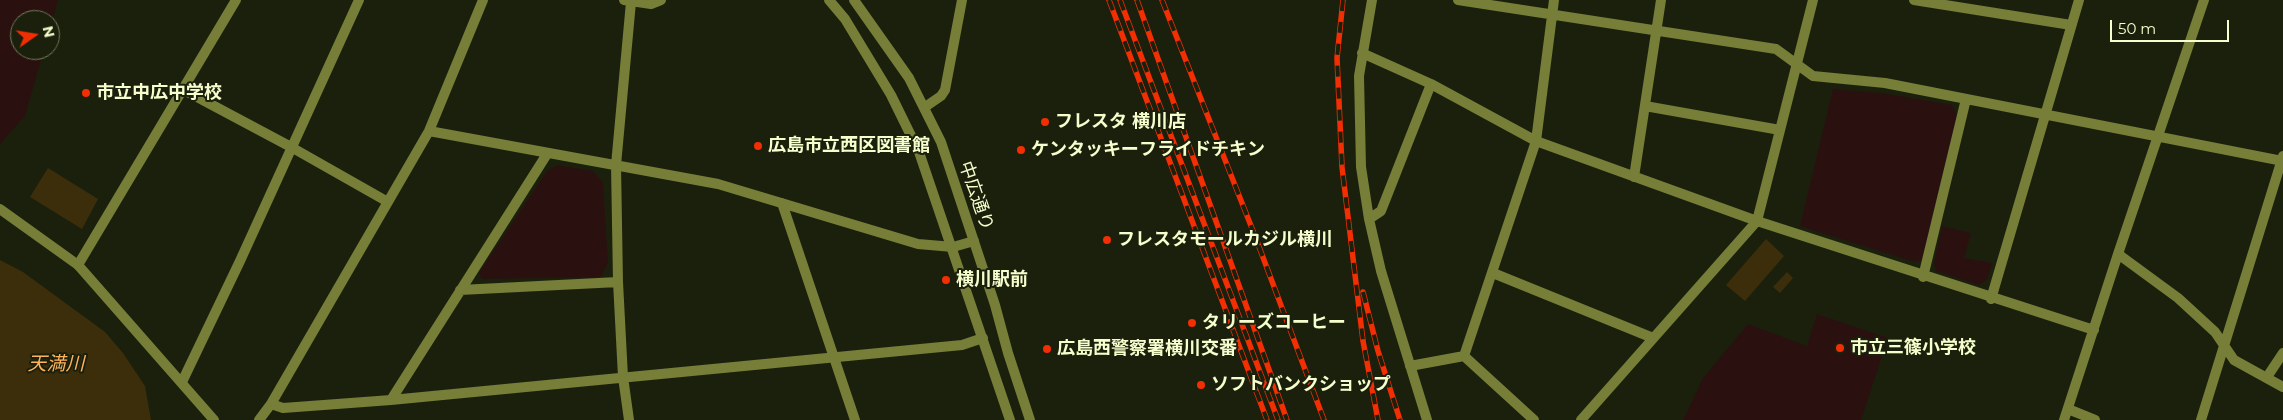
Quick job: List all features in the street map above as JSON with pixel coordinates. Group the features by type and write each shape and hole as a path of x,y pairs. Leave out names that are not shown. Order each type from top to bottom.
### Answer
{"street":[{"path":"78,265 236,0"},
{"path":"182,382 359,0"},
{"path":"259,420 271,404 429,131 483,0"},
{"path":"629,420 623,377 618,282 616,165 627,1 650,4 661,0"},
{"path":"829,0 845,19 905,121 919,152 1010,420"},
{"name":"中広通り","path":"854,0 891,51 925,107 940,142 974,241 1030,420"},
{"path":"925,107 941,96 945,90 962,0"},
{"path":"1372,0 1359,76 1361,167 1368,218 1381,271 1427,420"},
{"path":"1458,0 1776,49 1813,76 1885,83 2282,159 2201,420"},
{"path":"1464,356 1536,141 1554,0"},
{"path":"1634,177 1661,0"},
{"path":"1581,420 1756,221 1813,0"},
{"path":"1914,0 2071,25"},
{"path":"1991,299 2079,0"},
{"path":"2064,420 2204,0"},
{"path":"1362,53 1431,84 1536,141 1756,221 1991,299 2094,330"},
{"path":"1368,218 1381,211 1431,84"},
{"path":"184,90 291,147 388,202"},
{"path":"1923,276 1966,99"},
{"path":"1645,106 1780,130"},
{"path":"429,131 718,184 918,244 953,248 974,241"},
{"path":"391,400 547,154"},
{"path":"782,203 855,420"},
{"path":"0,209 78,265 214,420"},
{"path":"2118,254 2178,298 2214,332 2234,360 2283,387"},
{"path":"1493,272 1653,338"},
{"path":"460,290 618,282"},
{"path":"271,404 283,408 391,400 962,345 983,338"},
{"path":"2267,377 2283,353"},
{"path":"1410,366 1464,356"},
{"path":"1464,356 1534,420"},
{"path":"2068,409 2095,420"}],"shaded area":[{"path":"0,0 58,0 55,10 10,10 10,60 41,60 25,116 0,144"},
{"path":"1833,89 1882,93 1952,105 1957,115 1922,260 1914,262 1800,226"},
{"path":"557,165 593,171 603,183 608,263 601,277 482,279 479,273 547,171"},
{"path":"1942,226 1971,233 1964,258 1992,263 1987,280 1979,285 1936,271 1934,263"},
{"path":"1817,314 1888,338 1861,420 1683,420 1703,378 1748,324 1807,346"}],"water":[{"path":"48,168 98,199 82,229 30,197"},
{"path":"1766,239 1784,256 1745,301 1726,285"},
{"name":"天満川","path":"0,260 23,272 105,332 123,353 145,386 151,420 0,420"},
{"path":"1787,272 1793,278 1780,293 1773,287"}],"railway":[{"path":"1109,0 1267,420"},
{"path":"1120,0 1278,420"},
{"path":"1137,0 1287,420"},
{"path":"1162,0 1255,236 1324,420"},
{"path":"1343,0 1337,58 1342,167 1363,341 1378,420"},
{"path":"1363,292 1378,351 1400,420"}],"place":[{"name":"市立中広中学校","path":"86,93"},
{"name":"フレスタ 横川店","path":"1045,122"},
{"name":"広島市立西区図書館","path":"758,146"},
{"name":"ケンタッキーフライドチキン","path":"1021,150"},
{"name":"フレスタモールカジル横川","path":"1107,240"},
{"name":"横川駅前","path":"946,280"},
{"name":"タリーズコーヒー","path":"1192,323"},
{"name":"市立三篠小学校","path":"1840,348"},
{"name":"広島西警察署横川交番","path":"1047,349"},
{"name":"ソフトバンクショップ","path":"1201,385"}]}
